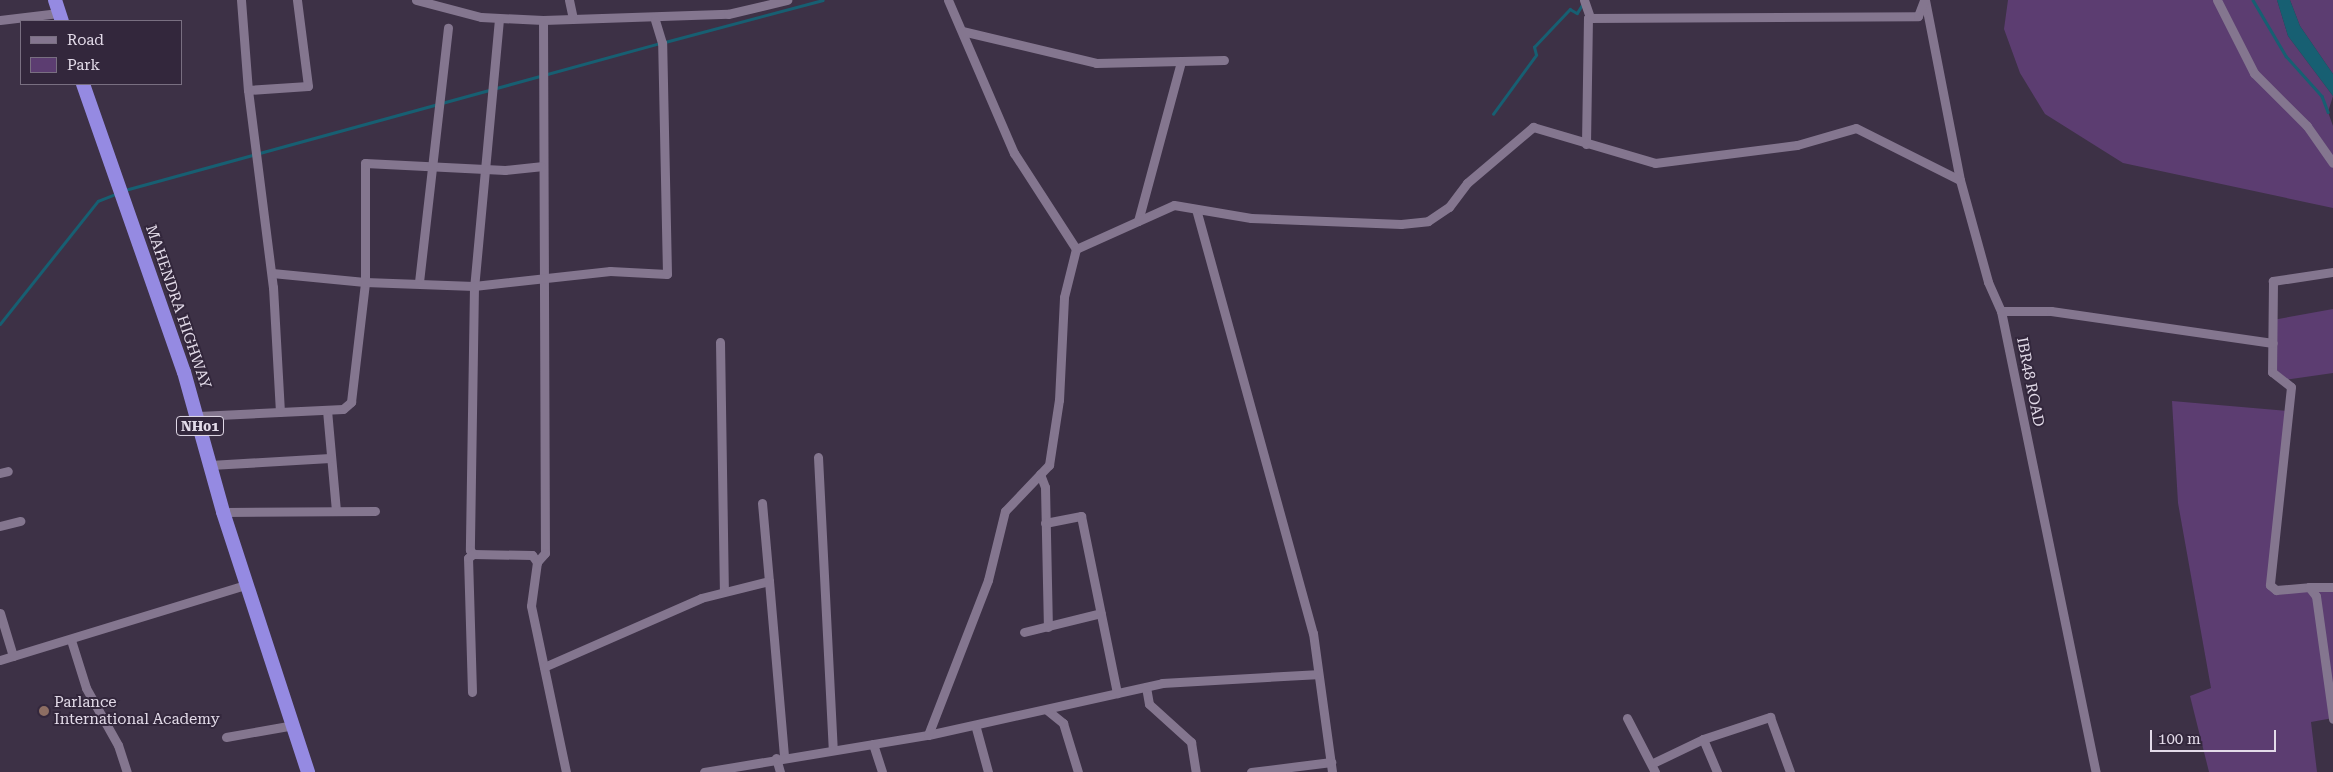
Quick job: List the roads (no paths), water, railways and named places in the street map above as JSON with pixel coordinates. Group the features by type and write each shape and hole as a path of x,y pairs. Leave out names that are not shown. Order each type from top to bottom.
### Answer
{"highway":[{"name":"MAHENDRA HIGHWAY","path":"83,85 198,416 223,512 308,772"}],"street":[{"path":"241,0 248,90 272,273 280,412"},
{"path":"248,90 308,86 297,0"},
{"path":"416,0 446,10 499,19 543,20 655,20 728,14 787,0"},
{"path":"446,10 448,0"},
{"path":"569,0 573,19"},
{"path":"928,735 988,580 1005,511 1040,474 1051,455 1059,400 1064,296 1076,248 1014,153 948,0"},
{"path":"1590,17 1918,16 1924,0"},
{"name":"IBR48 ROAD","path":"1924,0 1960,180 1988,282 2001,311 2096,772"},
{"path":"2217,0 2254,73 2308,126 2333,163"},
{"path":"1585,3 1590,17 1586,144"},
{"path":"0,20 58,11"},
{"path":"473,554 469,500 474,286 488,170 499,19"},
{"path":"543,20 541,166 546,278 545,553 537,562 531,606 566,772"},
{"path":"272,273 365,282 419,282 474,286 610,271 667,274 662,43 655,20"},
{"path":"419,282 448,28"},
{"path":"962,31 1096,63 1180,64 1224,60"},
{"path":"1138,221 1180,64"},
{"path":"1076,248 1174,205 1251,218 1401,224 1428,221 1449,207 1467,184 1533,127 1655,163 1797,145 1856,128 1960,180"},
{"path":"198,416 343,409 351,402 365,282 365,163 432,164 488,170 541,166"},
{"path":"1196,209 1312,633 1316,674 1332,772"},
{"path":"2333,272 2273,281 2272,372 2291,387 2270,585 2276,590 2333,587"},
{"path":"2001,311 2051,311 2273,343"},
{"path":"720,342 724,591"},
{"path":"327,410 336,511"},
{"path":"818,457 833,749"},
{"path":"210,465 330,458"},
{"path":"1040,474 1045,523 1048,626"},
{"path":"762,503 769,581 780,772"},
{"path":"223,512 375,511"},
{"path":"1045,523 1081,516 1118,693"},
{"path":"0,526 20,521"},
{"path":"472,692 468,558 473,554 532,555 537,562"},
{"path":"544,667 724,591 769,581"},
{"path":"0,660 248,584"},
{"path":"2309,587 2316,596 2330,668 2333,719"},
{"path":"1024,632 1101,613"},
{"path":"0,614 13,656"},
{"path":"70,640 83,680 118,744 127,772"},
{"path":"704,772 780,757 976,728 1146,687 1316,674"},
{"path":"1146,687 1149,704 1191,742 1196,772"},
{"path":"1047,710 1063,723 1078,772"},
{"path":"1627,718 1654,768 1703,739 1770,717 1790,772"},
{"path":"226,737 294,725"},
{"path":"976,728 988,772"},
{"path":"1703,739 1717,772"},
{"path":"873,744 882,772"},
{"path":"1252,772 1331,762"}],"water":[{"path":"2277,0 2290,0 2300,26 2333,74 2333,96 2288,36"}],"waterway":[{"path":"665,42 823,0"},
{"path":"2253,0 2286,56 2322,96 2328,112"},
{"path":"1493,114 1536,55 1534,47 1570,9 1577,13 1582,5"},
{"path":"125,190 660,43"},
{"path":"0,324 98,201 115,194"}],"place":[{"name":"Parlance International Academy","path":"44,711"}]}
